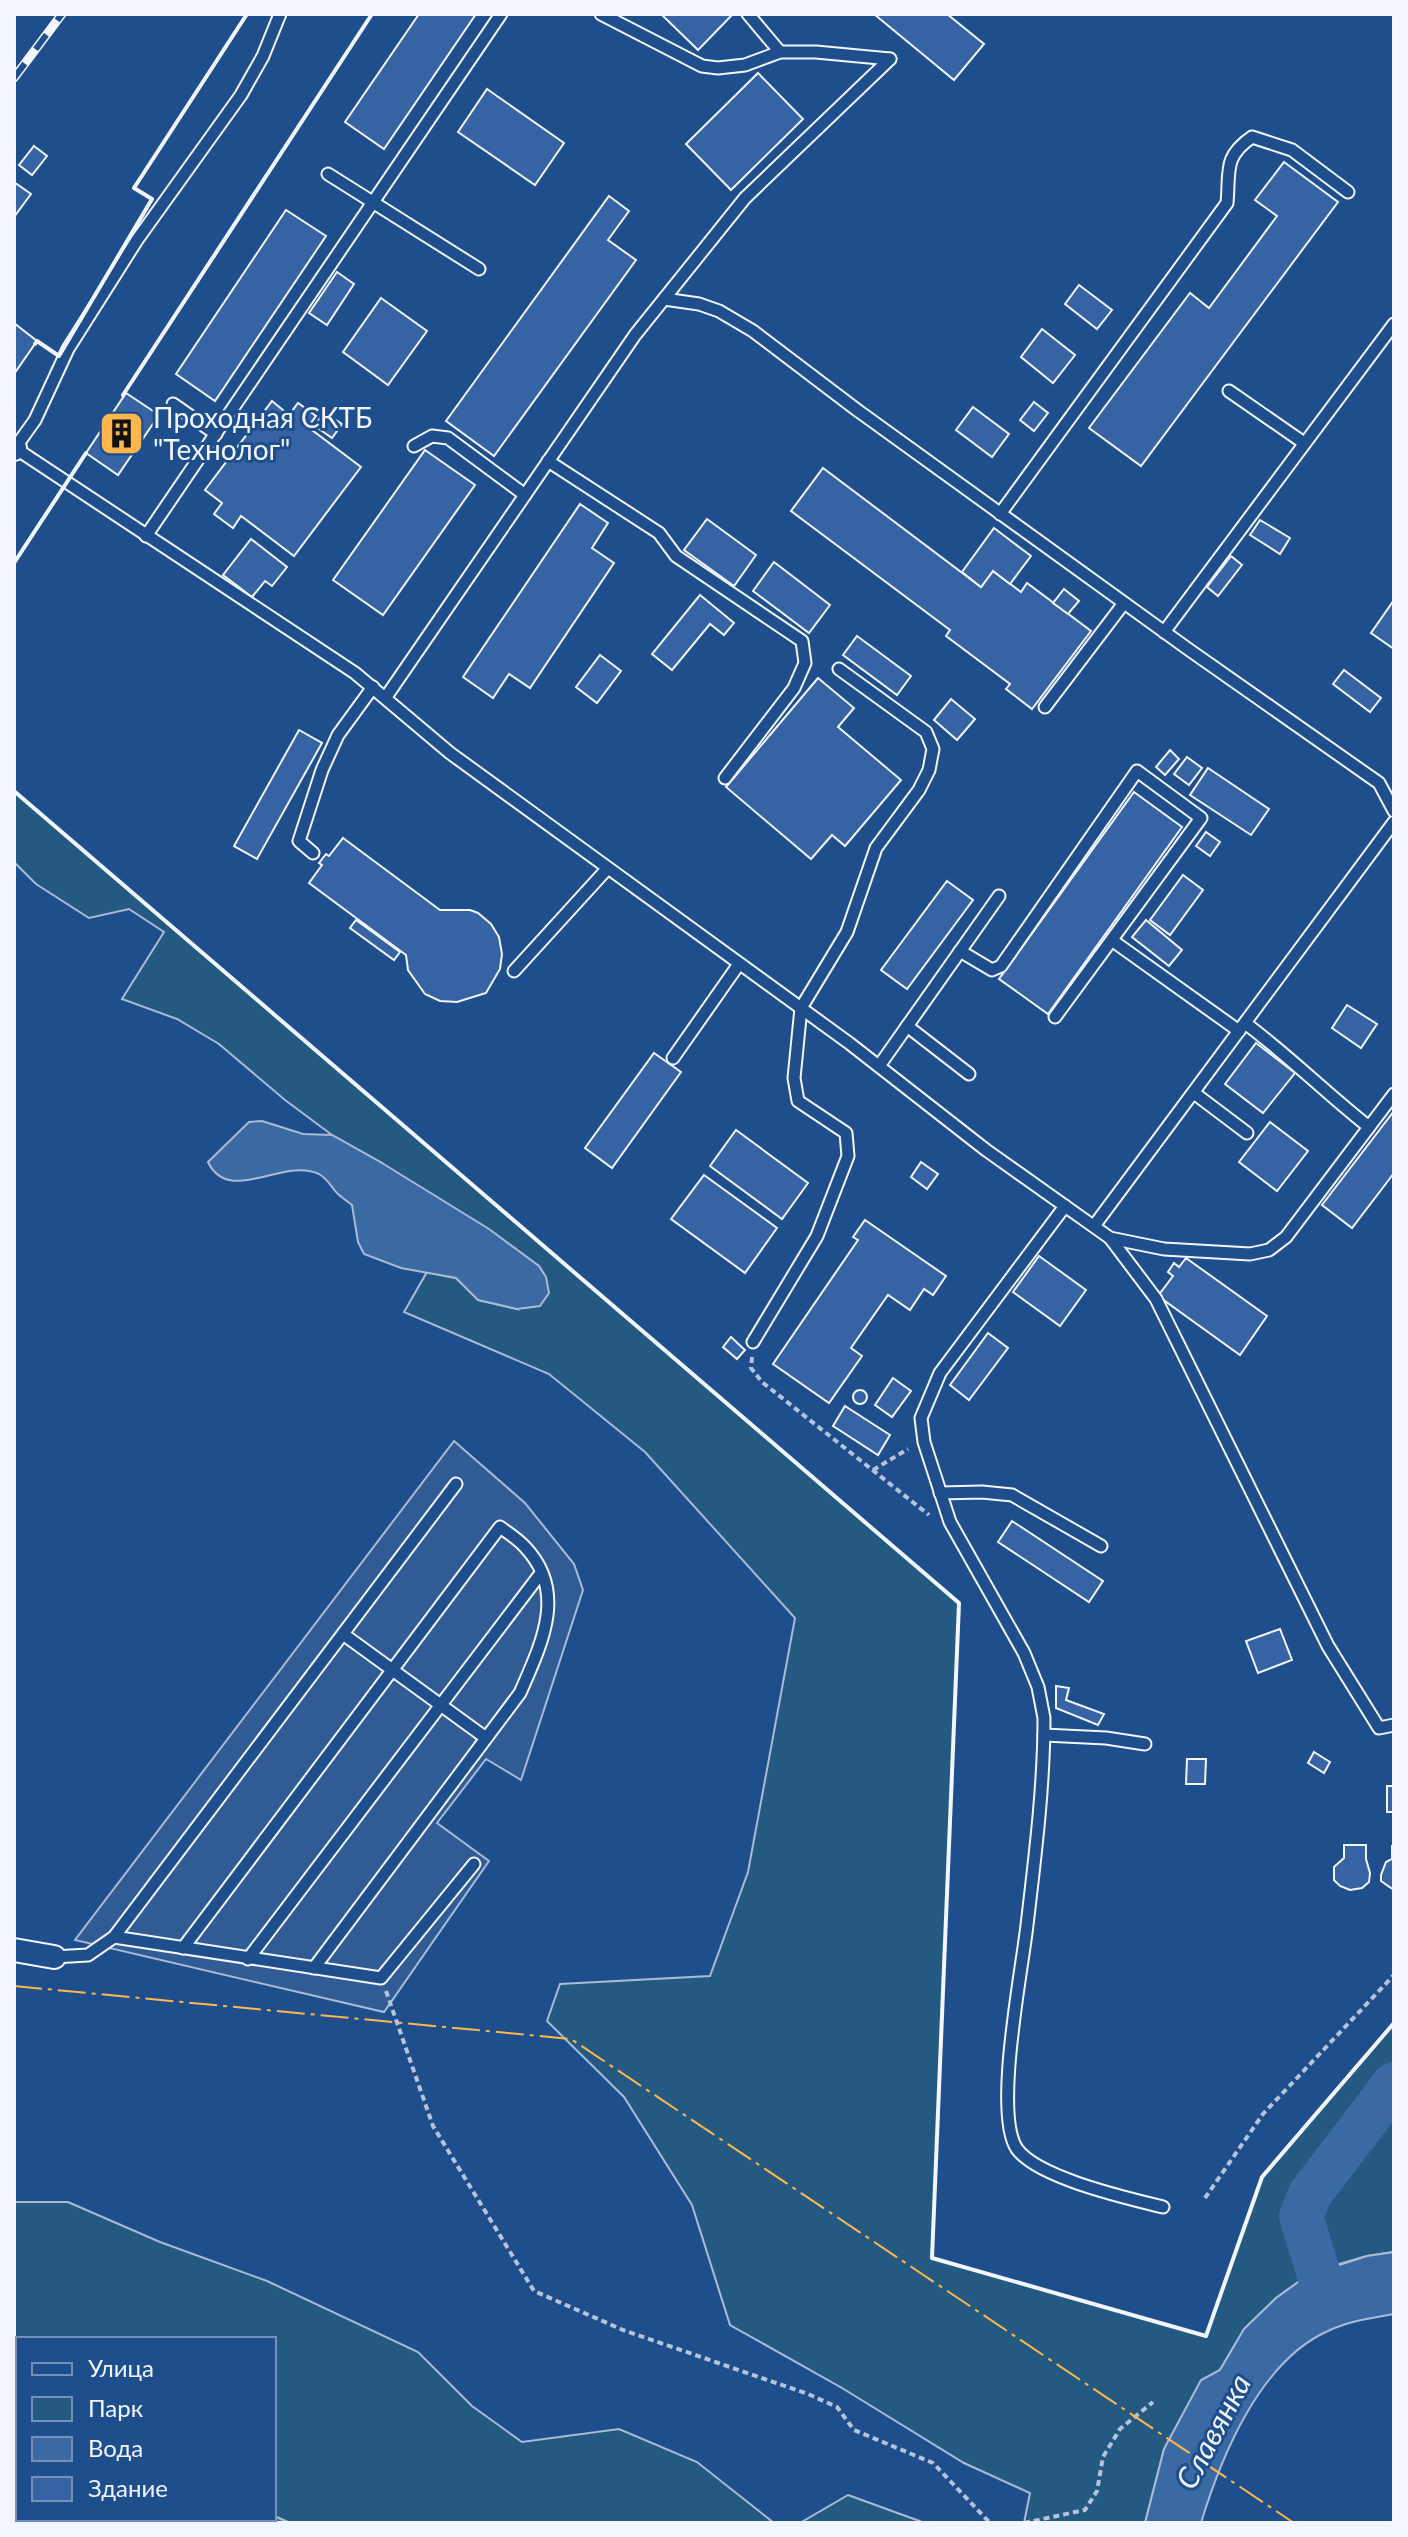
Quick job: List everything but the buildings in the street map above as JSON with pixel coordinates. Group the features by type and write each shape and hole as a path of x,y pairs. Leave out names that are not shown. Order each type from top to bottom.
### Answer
{"street":[{"path":"14,1950 54,1957"}],"lane":[{"path":"280,14 263,56 241,95 137,240 68,349 35,420 14,449 373,687 450,753 801,1008 986,1150 1110,1238 1156,1299 1328,1646 1379,1728 1394,1725"},
{"path":"146,536 501,14"},
{"path":"386,697 635,335 745,198 890,59 780,52 745,65 702,66 601,14"},
{"path":"748,14 780,52"},
{"path":"1000,514 1227,203 1229,163 1237,148 1252,137 1292,150 1348,192"},
{"path":"328,174 479,269"},
{"path":"664,299 699,304 719,311 753,331 1000,514 1379,783 1394,811"},
{"path":"1164,632 1394,324"},
{"path":"1229,391 1304,443"},
{"path":"173,404 216,434"},
{"path":"414,446 432,436 448,438 525,495"},
{"path":"548,461 659,533 676,556 802,641 805,663 794,688 725,778"},
{"path":"1045,707 1124,603"},
{"path":"753,1342 817,1236 848,1156 846,1133 798,1101 794,1078 801,1008 847,932 876,848 919,790 929,770 933,749 926,732 839,669"},
{"path":"313,853 299,841 322,770 338,735 373,687"},
{"path":"960,951 992,970 1001,966 1137,771 1201,818 1055,1017"},
{"path":"1094,1226 1394,822"},
{"path":"514,971 607,869"},
{"path":"879,1066 999,896"},
{"path":"1113,941 1275,1046 1299,1070 1369,1127"},
{"path":"673,1058 739,964"},
{"path":"907,1026 969,1074"},
{"path":"1194,1093 1247,1133"},
{"path":"1110,1238 1164,1249 1226,1254 1269,1250 1286,1237 1394,1094"},
{"path":"1065,1206 940,1373 921,1418 924,1442 950,1522 1024,1653 1038,1687 1044,1718 1027,1922 1009,2068 1012,2139 1032,2163 1059,2176 1163,2207"},
{"path":"54,1957 88,1955 114,1937 456,1484"},
{"path":"940,1493 1012,1495 1101,1546"},
{"path":"183,1948 500,1527 526,1548 541,1573 549,1608 543,1641 520,1693 314,1968"},
{"path":"248,1959 541,1573"},
{"path":"343,1634 486,1738"},
{"path":"1044,1735 1106,1738 1145,1744"},
{"path":"114,1937 381,1978 474,1864"}],"path":[{"path":"753,1342 751,1368 762,1382 917,1509 937,1520 950,1522"},
{"path":"873,1470 897,1454 924,1442"},
{"path":"1205,2198 1263,2114 1394,1975"},
{"path":"381,1978 433,2126 534,2291 623,2330 808,2394 837,2407 854,2430 933,2463 990,2523"},
{"path":"1024,2523 1085,2510 1097,2491 1103,2457 1120,2429 1153,2402"}],"green space":[{"path":"14,791 959,1603 932,2258 1206,2336 1262,2177 1394,2023 1394,2061 1344,2134 1302,2184 1293,2219 1308,2275 1276,2298 1244,2329 1220,2370 1201,2381 1164,2449 1145,2523 1024,2523 1030,2493 964,2463 842,2388 730,2325 692,2205 624,2097 547,2021 560,1984 710,1976 748,1872 795,1618 645,1452 549,1374 404,1312 427,1272 456,1278 479,1300 517,1309 382,1163 332,1135 219,1044 177,1019 122,999 164,932 129,909 89,918 36,884 14,862"},
{"path":"1394,2099 1394,2252 1325,2268 1314,2237 1313,2204"},
{"path":"14,2202 68,2202 160,2242 267,2281 418,2352 472,2406 522,2442 619,2429 697,2462 774,2523 290,2523 276,2517 276,2337 16,2337 14,2446"},
{"path":"848,2495 925,2523 800,2523"}],"shaded area":[{"path":"454,1441 525,1503 574,1564 583,1590 521,1780 486,1759 437,1823 489,1861 384,2012 75,1940"}],"water":[{"path":"262,1121 303,1134 332,1135 382,1163 489,1229 539,1266 546,1277 549,1293 540,1306 517,1309 478,1300 456,1278 401,1268 364,1254 358,1242 352,1205 319,1174 305,1170 289,1171 243,1181 229,1180 217,1174 208,1162 249,1122"},
{"name":"Славянка","path":"1394,2252 1394,2314 1352,2322 1328,2331 1304,2345 1282,2364 1246,2414 1232,2441 1201,2523 1145,2523 1164,2449 1201,2380 1220,2370 1244,2329 1276,2298 1308,2275 1367,2256"},
{"path":"14,2446 16,2521 276,2521 276,2517 290,2523 14,2523"}],"waterway":[{"path":"1326,2298 1301,2216 1310,2194 1394,2084"}],"railway":[{"path":"14,78 62,14"}],"wall":[{"path":"35,344 37,341 59,356 152,199 134,188 247,14"},
{"path":"123,395 372,14"},
{"path":"14,563 86,453"},
{"path":"14,791 959,1603 932,2258 1206,2336 1262,2177 1394,2023"}],"power":[{"path":"14,1986 571,2039 1294,2523"}],"place":[{"name":"Проходная СКТБ \"Технолог\"","path":"122,434"}]}
